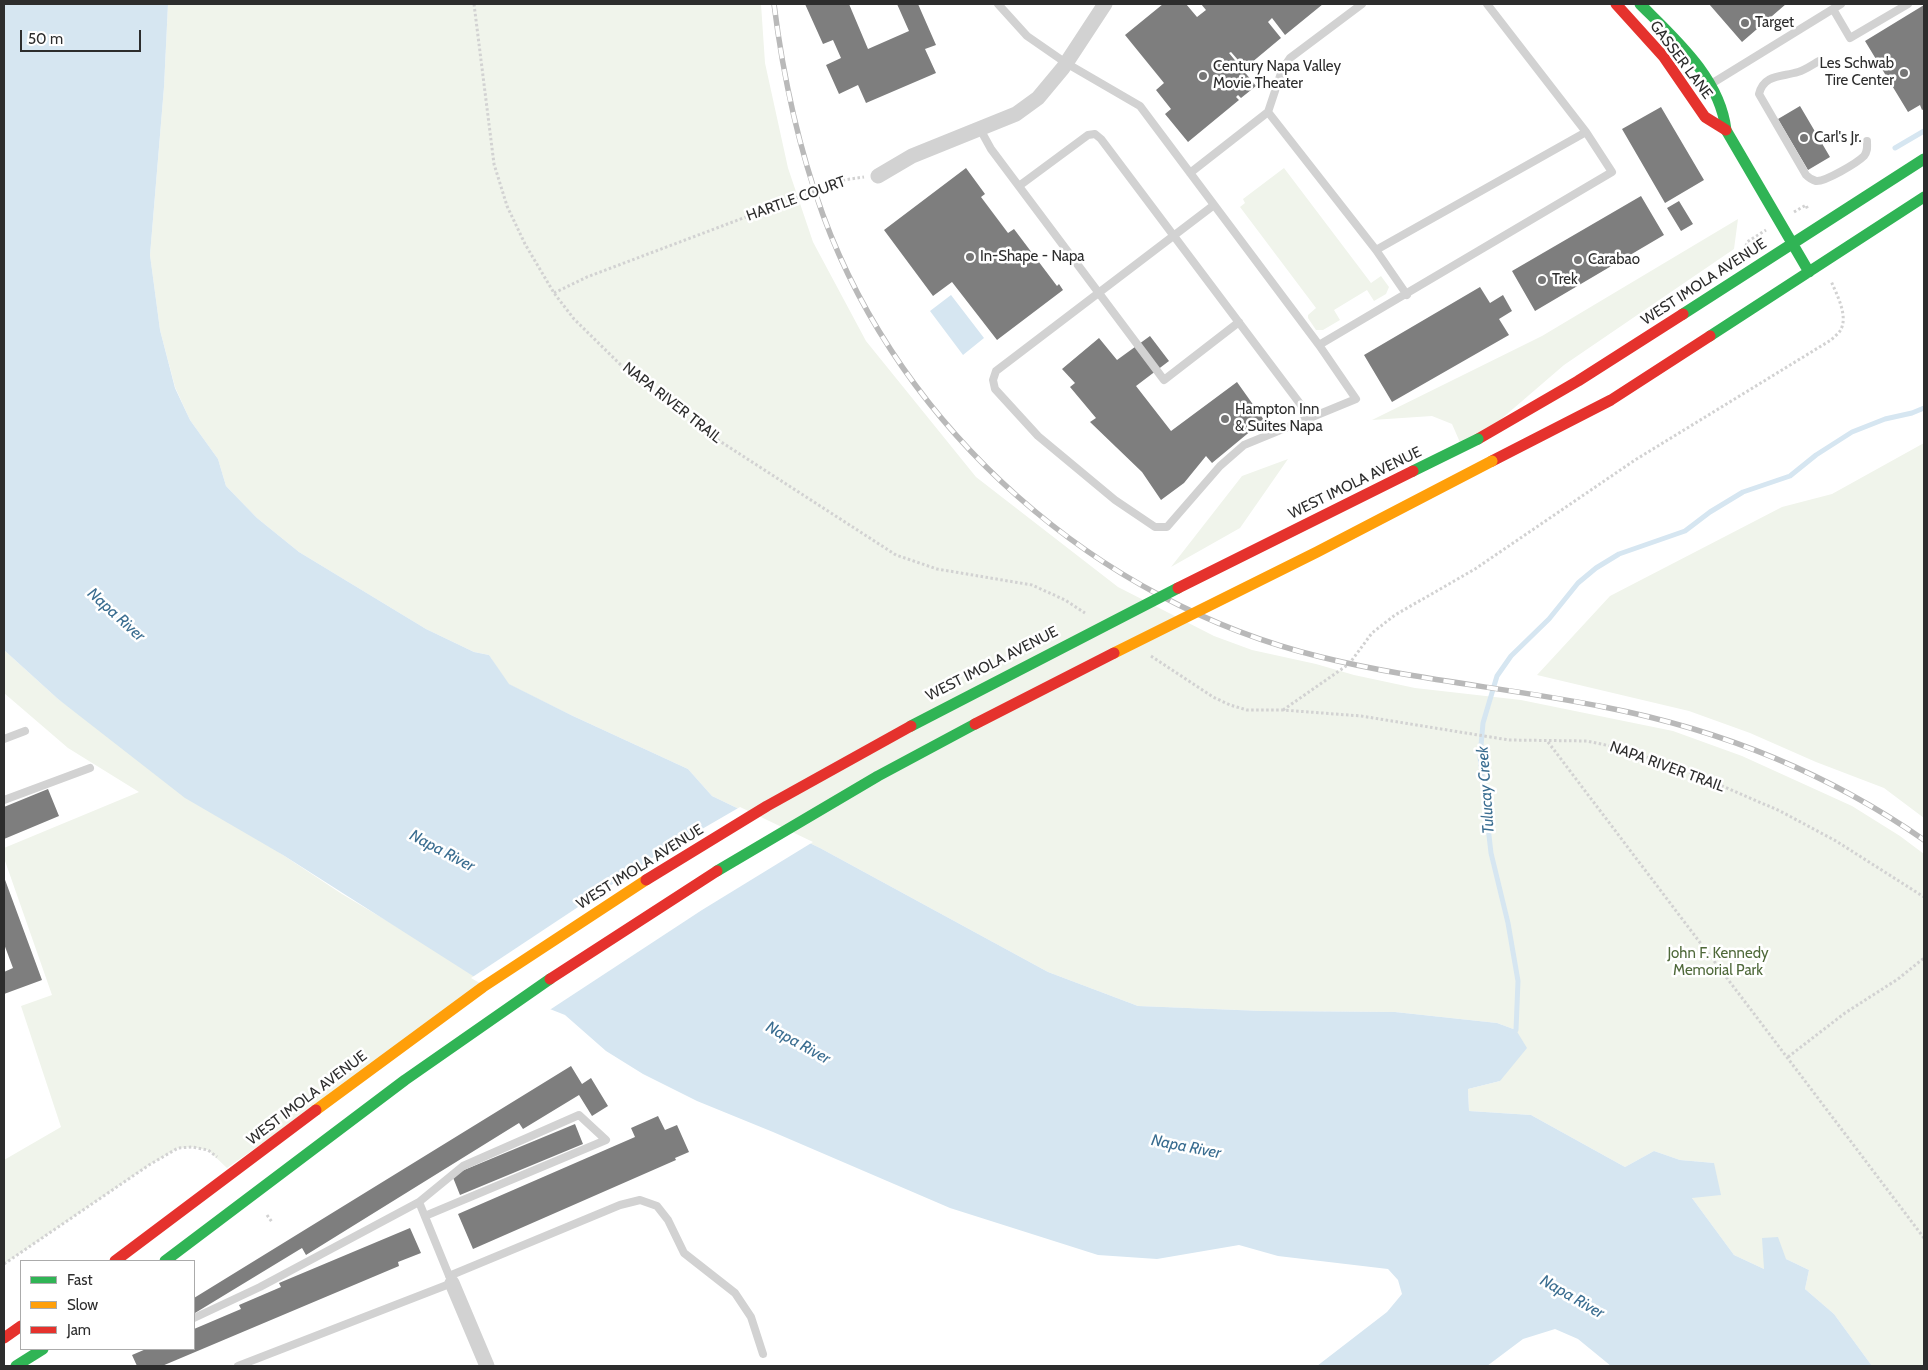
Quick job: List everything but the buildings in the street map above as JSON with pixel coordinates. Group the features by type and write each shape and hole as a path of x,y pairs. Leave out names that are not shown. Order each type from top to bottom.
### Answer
{"main road":[{"name":"GASSER LANE","path":"1616,4 1664,56 1705,117 1726,130"},
{"name":"GASSER LANE","path":"1640,4 1687,54 1710,85 1723,109 1726,130 1809,272"},
{"name":"WEST IMOLA AVENUE","path":"116,1260 424,1030 546,944 668,865 781,797 904,727 1040,656 1478,439 1578,381 1924,159"},
{"path":"166,1260 441,1054 563,970 732,862 919,754 1071,674 1404,509 1611,400 1924,197"},
{"path":"4,1338 20,1327"},
{"path":"16,1366 41,1350"}],"street":[{"path":"878,176 912,156 1016,114 1038,98 1051,84 1105,4"},
{"path":"451,1279 487,1366"}],"lane":[{"path":"998,4 1026,36 1140,106 1319,345 1356,399 1244,446 1220,466 1167,527 1155,528 1115,500 1038,436 995,389 993,380 996,371 1214,205"},
{"path":"1190,173 1268,112 1282,70 1290,58 1362,4"},
{"path":"1319,345 1407,295 1612,172 1586,132 1486,4"},
{"path":"1710,85 1841,4"},
{"path":"1833,9 1850,38 1908,4"},
{"path":"1819,61 1799,72 1773,77 1764,83 1759,94 1806,174 1816,181 1823,180 1838,172 1864,156 1868,149 1867,141"},
{"path":"1268,112 1376,250 1407,295"},
{"path":"980,129 991,149 1164,380 1239,322"},
{"path":"1376,250 1586,132"},
{"path":"1019,186 1088,135 1095,134 1102,139 1310,417"},
{"path":"4,739 24,731"},
{"path":"4,800 90,768"},
{"path":"195,1318 260,1287 420,1202 463,1166 579,1115 606,1140 424,1216"},
{"path":"238,1366 451,1279 620,1205 640,1200 657,1206 668,1220 684,1253 735,1293 752,1317 763,1354"},
{"path":"420,1202 424,1216 451,1279"}],"path":[{"name":"NAPA RIVER TRAIL","path":"474,4 494,164 507,206 524,244 554,293 574,319 634,377 701,429 896,555 937,569 1032,586 1065,600 1081,610"},
{"name":"HARTLE COURT","path":"554,293 587,277 844,180 878,176"},
{"path":"1284,710 1348,664 1372,633 1395,615 1475,569 1635,460 1831,340 1840,331 1842,307 1830,278"},
{"name":"NAPA RIVER TRAIL","path":"1158,661 1213,697 1247,710 1284,710 1361,716 1509,740 1548,742 1588,741 1624,749 1697,775 1780,811 1836,840 1924,897"},
{"path":"1548,742 1924,1238"},
{"path":"1788,1057 1845,1013 1898,979 1924,958"},
{"path":"4,1264 149,1165 178,1148 192,1147 208,1150 217,1157"},
{"path":"267,1215 272,1222"}],"green space":[{"name":"John F. Kennedy Memorial Park","path":"168,4 761,4 765,63 788,168 813,242 866,341 976,477 1118,587 1214,636 1252,650 1415,688 1521,700 1673,731 1742,756 1852,806 1900,836 1924,854 1924,1366 1872,1366 1834,1314 1805,1289 1809,1270 1786,1259 1764,1269 1734,1255 1692,1198 1714,1163 1680,1160 1654,1151 1625,1167 1531,1115 1469,1111 1468,1089 1500,1081 1516,1030 1497,1023 1395,1012 1262,1011 1138,1006 1048,972 820,848 712,796 688,769 508,684 489,655 474,652 426,629 299,552 257,518 226,486 218,459 190,420 175,387 160,330 150,255 164,87"},
{"path":"1284,168 1371,283 1381,276 1389,287 1386,294 1374,301 1367,290 1334,310 1340,320 1323,330 1316,330 1308,318 1308,315 1316,308 1240,207 1245,203 1243,199"},
{"path":"1738,219 1734,249 1564,365 1478,439 1462,447 1452,424 1432,416 1372,420 1542,336"},
{"path":"1924,443 1924,818 1884,788 1816,762 1750,733 1689,711 1537,675 1610,596 1782,507 1832,494"},
{"path":"1288,459 1240,528 1171,567 1242,476"},
{"path":"4,650 58,699 283,855 342,894 491,983 227,1168 208,1150 192,1147 178,1148 149,1165 4,1264 4,1160 61,1127 21,1006 52,995 4,858 4,848 139,792 68,748 4,693"}],"water":[{"name":"Napa River","path":"4,4 168,4 164,87 150,255 160,330 175,388 190,420 218,459 226,486 257,518 299,552 426,629 474,652 489,655 509,684 688,769 712,796 820,848 1048,972 1138,1006 1262,1011 1395,1012 1497,1023 1516,1030 1527,1048 1500,1081 1468,1089 1469,1111 1531,1115 1625,1167 1654,1151 1680,1160 1714,1163 1721,1195 1692,1198 1734,1255 1764,1269 1762,1238 1778,1237 1786,1259 1809,1270 1805,1289 1834,1314 1872,1366 1611,1366 1578,1339 1555,1329 1523,1339 1487,1366 1317,1366 1387,1312 1402,1294 1398,1280 1388,1269 1278,1256 1239,1245 1157,1259 1098,1255 950,1208 697,1101 643,1074 606,1051 565,1015 484,983 283,855 185,798 58,699 4,650"},
{"path":"951,295 984,338 963,355 930,311"}],"pier":[{"path":"740,807 813,842 702,910 548,1011 483,985 471,978 652,858"}],"waterway":[{"name":"Tulucay Creek","path":"1895,148 1924,131"},
{"name":"Tulucay Creek","path":"1511,1034 1516,1030 1518,981 1508,923 1491,853 1480,757 1483,723 1497,676 1511,656 1549,619 1578,583 1596,568 1619,554 1685,531 1710,512 1743,492 1790,476 1816,455 1852,432 1885,419 1912,413 1924,408"}],"railway":[{"path":"774,4 792,111 806,163 823,215 858,294 903,368 956,436 1018,497 1086,550 1160,596 1239,631 1321,657 1391,672 1604,707 1647,716 1730,741 1811,774 1850,794 1924,840"}],"traffic: fast":[{"path":"1640,4 1681,46 1705,77 1715,93 1722,111 1726,130 1809,272"},
{"path":"1683,314 1924,159"},
{"path":"1710,336 1924,197"},
{"path":"1413,471 1478,439"},
{"path":"911,726 1178,588"},
{"path":"717,871 878,776 975,724"},
{"path":"166,1260 405,1080 550,979"},
{"path":"16,1366 41,1350"}],"traffic: jam":[{"path":"1616,4 1663,56 1705,117 1726,130"},
{"path":"1478,439 1578,381 1683,314"},
{"path":"1492,461 1611,400 1710,336"},
{"path":"1178,588 1413,471"},
{"path":"975,724 1114,653"},
{"path":"646,880 767,806 911,726"},
{"path":"550,979 717,871"},
{"path":"116,1260 316,1110"},
{"path":"4,1338 20,1327"}],"traffic: slow":[{"path":"1114,653 1317,552 1492,461"},
{"path":"316,1110 483,987 646,880"}],"place":[{"name":"Target","path":"1745,23"},
{"name":"Les Schwab Tire Center","path":"1904,73"},
{"name":"Century Napa Valley Movie Theater","path":"1203,76"},
{"name":"Carl's Jr.","path":"1804,138"},
{"name":"In-Shape - Napa","path":"970,257"},
{"name":"Carabao","path":"1578,260"},
{"name":"Trek","path":"1542,280"},
{"name":"Hampton Inn & Suites Napa","path":"1225,419"}]}
